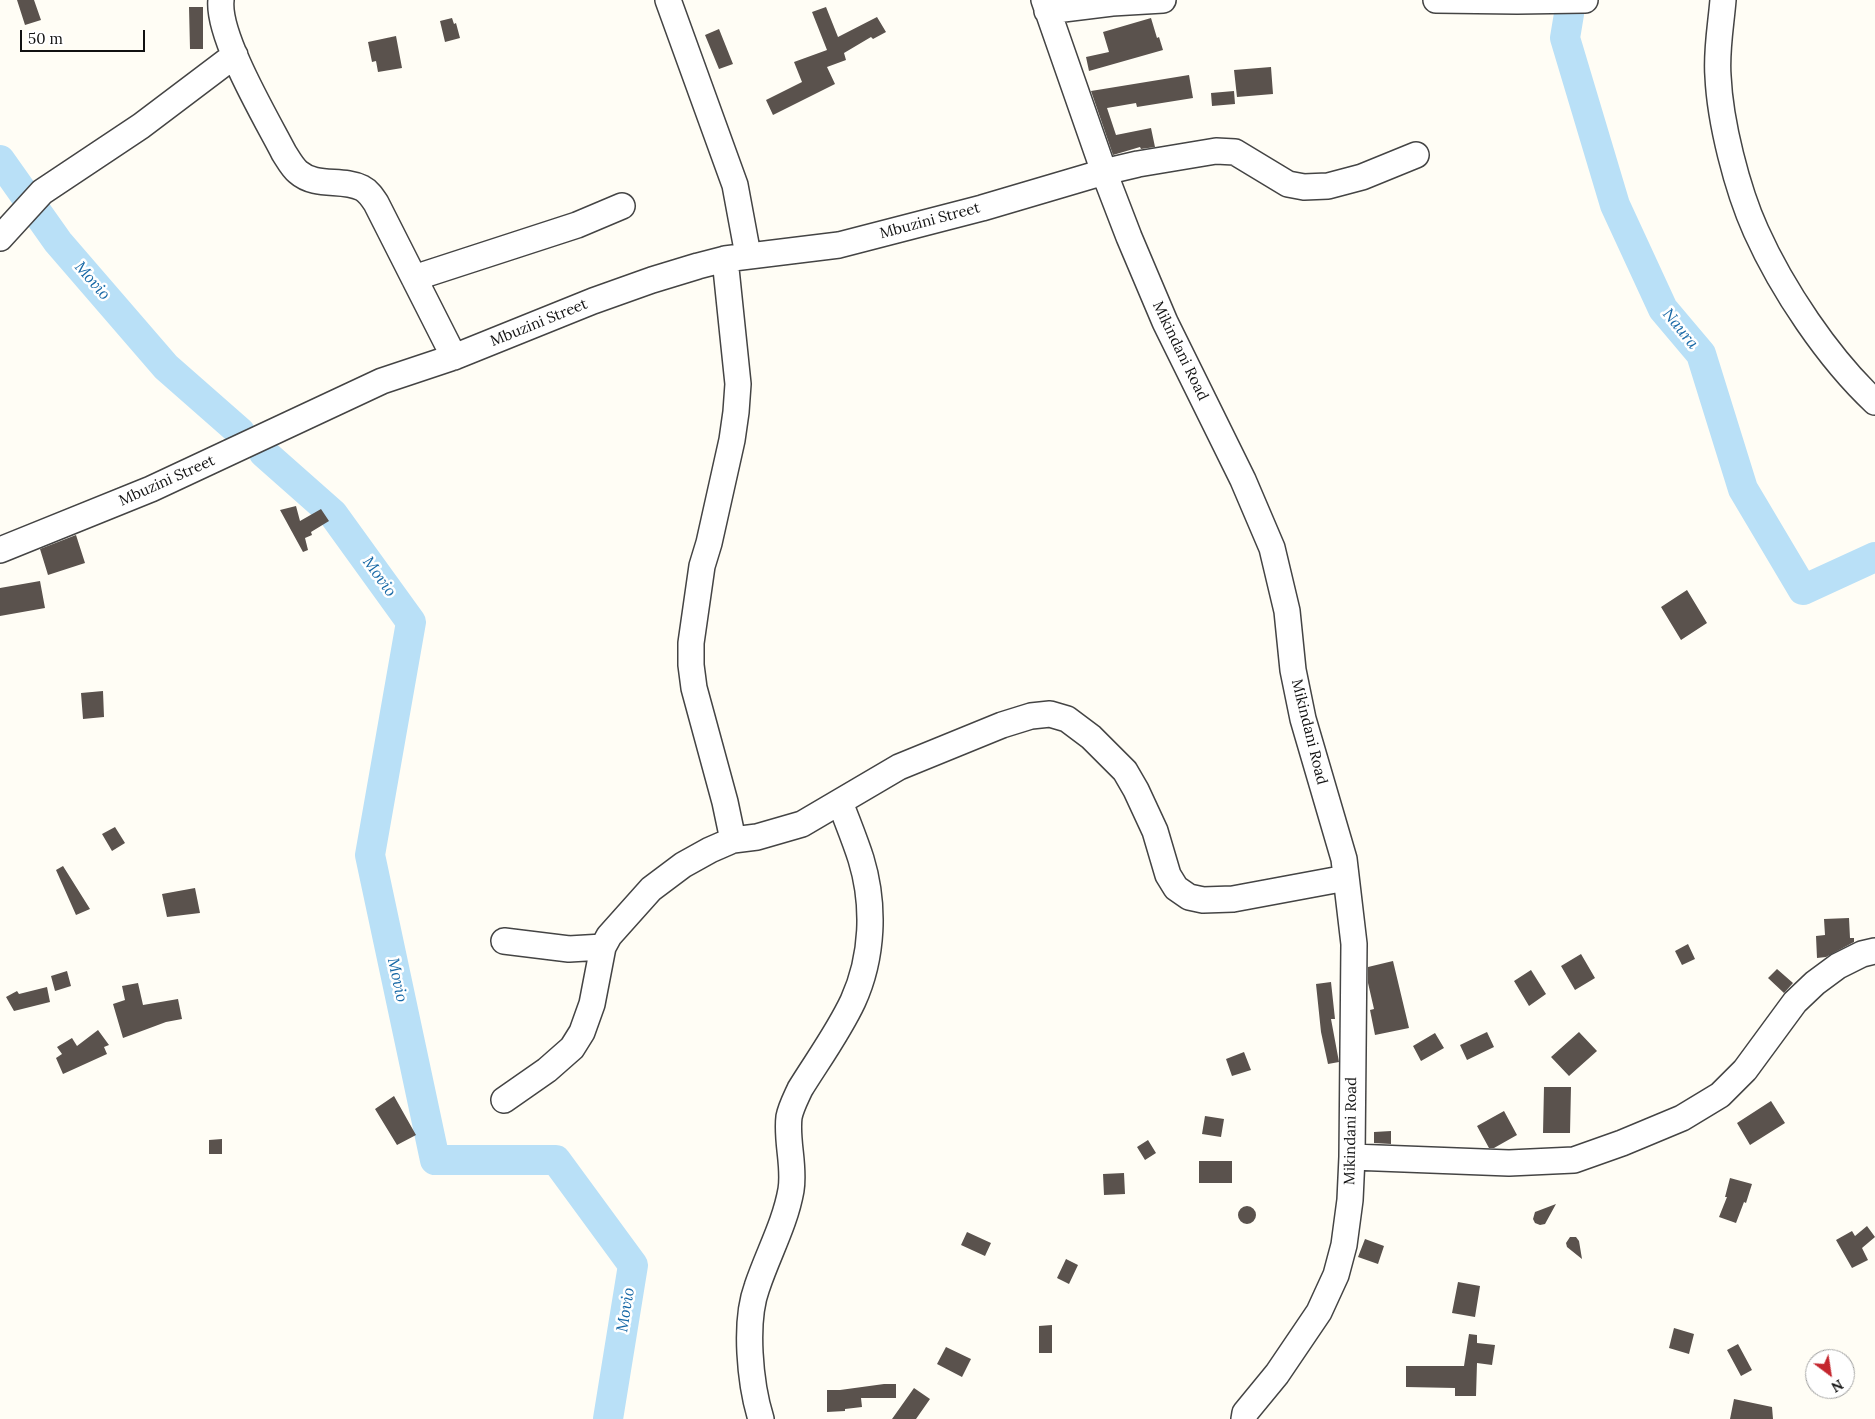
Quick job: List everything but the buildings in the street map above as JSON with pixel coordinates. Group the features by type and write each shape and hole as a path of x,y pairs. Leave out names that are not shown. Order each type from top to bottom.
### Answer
{"street":[{"path":"221,0 220,8 234,54 284,153 298,173 312,180 356,186 364,189 369,194 376,203 454,357"},
{"path":"668,0 735,184 738,384 736,412 730,450 702,566 690,643 690,665 694,688 725,802 733,840"},
{"path":"1046,5 1163,0"},
{"path":"1436,0 1585,0"},
{"path":"1723,0 1718,75 1724,126 1738,182 1755,230 1780,276 1812,328 1858,386 1875,402"},
{"name":"Mikindani Road","path":"1046,5 1104,172 1165,322 1243,480 1272,548 1287,612 1293,670 1303,719 1344,859 1354,944 1352,1157 1349,1209 1344,1245 1336,1275 1319,1312 1277,1374 1245,1414 1244,1419"},
{"path":"0,238 42,192 140,126 234,54"},
{"name":"Mbuzini Street","path":"0,550 151,489 382,381 454,357 644,283 736,257 839,245 982,208 1104,172 1147,162 1216,151 1235,152 1288,184 1304,188 1328,186 1362,177 1416,155"},
{"path":"414,278 554,233 622,206"},
{"path":"504,1100 572,1048 582,1032 592,1004 602,947 609,936 652,889 683,865 733,840 757,837 802,824 899,767 1032,716 1050,714 1067,719 1091,736 1125,771 1155,831 1168,875 1176,888 1189,898 1203,900 1233,899 1346,878"},
{"path":"761,1419 751,1365 750,1323 756,1289 781,1228 789,1202 792,1182 789,1117 800,1089 853,1001 863,975 870,945 869,902 861,861 840,802"},
{"path":"504,941 569,949 602,947"},
{"path":"1352,1157 1508,1163 1574,1160 1622,1143 1682,1118 1720,1095 1745,1070 1795,1002 1815,983 1838,966 1862,954 1875,951"}],"waterway":[{"name":"Naura","path":"1569,14 1565,38 1615,205 1663,309 1701,354 1743,489 1803,590 1875,557"},
{"name":"Movio","path":"0,160 58,242 166,367 240,432"},
{"name":"Movio","path":"264,453 333,514 411,622 370,855 435,1160 556,1160 633,1265 608,1419"}]}
